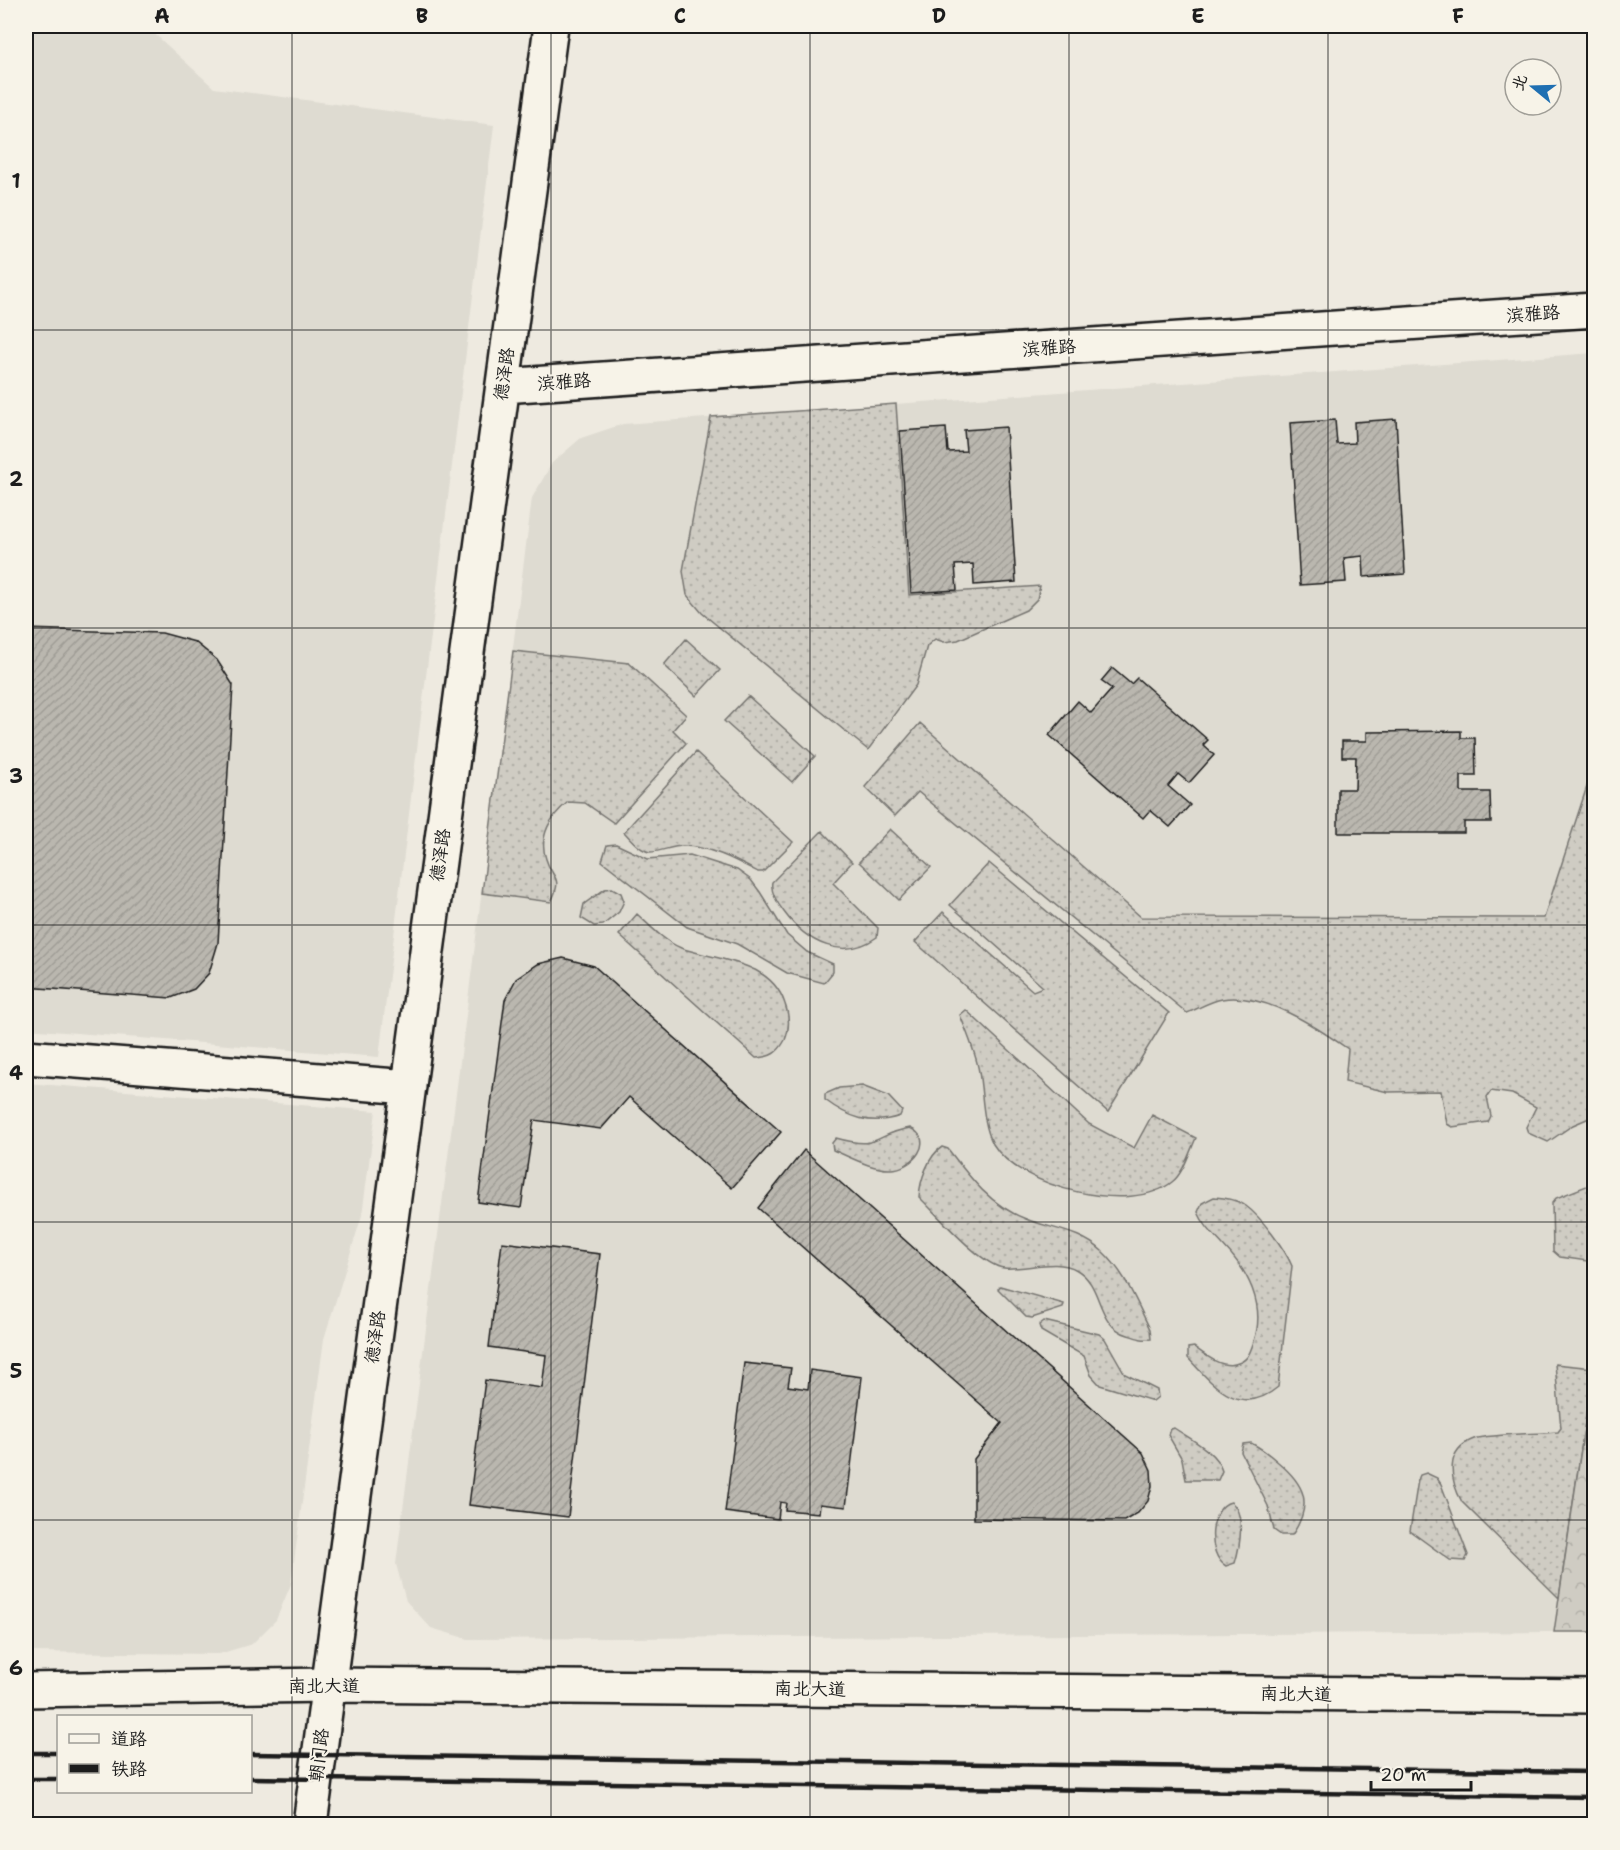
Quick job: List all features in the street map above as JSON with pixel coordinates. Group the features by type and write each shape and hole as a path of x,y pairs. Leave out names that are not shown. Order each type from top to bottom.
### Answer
{"street":[{"name":"德泽路","path":"328,1685 551,26"},
{"name":"滨雅路","path":"503,386 1594,310"},
{"path":"26,1057 409,1087"},
{"name":"南北大道","path":"26,1690 328,1685 1594,1696"},
{"name":"朝门路","path":"310,1824 328,1685"}],"shaded area":[{"path":"26,26 146,26 214,88 494,125 379,1057 26,1029"},
{"path":"1594,353 1594,1183 1556,1198 1560,1257 1594,1262 1593,1368 1555,1364 1561,1428 1558,1432 1474,1439 1462,1502 1559,1598 1554,1632 468,1639 431,1628 406,1601 396,1564 532,498 552,463 581,438 623,424"},
{"path":"26,1083 376,1111 362,1215 324,1339 291,1584 276,1620 252,1644 219,1654 26,1652"}],"green space":[{"path":"896,404 909,595 1040,586 1037,599 1026,610 958,640 944,642 935,639 927,646 916,685 868,750 702,613 687,595 683,571 711,417"},
{"path":"686,639 720,670 696,696 664,665"},
{"path":"513,651 629,663 686,715 673,730 686,743 614,823 585,803 568,802 551,820 545,835 544,851 548,866 557,882 551,902 482,893"},
{"path":"748,696 815,756 792,782 724,721"},
{"path":"920,723 1141,917 1544,918 1594,765 1594,1116 1573,1125 1548,1142 1528,1133 1526,1127 1536,1107 1512,1094 1491,1091 1487,1097 1491,1116 1488,1122 1452,1127 1447,1124 1441,1091 1388,1092 1345,1082 1348,1049 1305,1021 1272,1006 1238,998 1222,999 1187,1013 918,792 895,816 865,787"},
{"path":"696,752 793,842 763,872 758,872 702,848 679,846 654,852 646,851 624,832"},
{"path":"890,829 931,867 899,900 859,862"},
{"path":"822,831 852,862 833,883 878,928 877,937 864,944 851,948 838,948 814,940 793,923 773,894 772,882"},
{"path":"616,844 648,859 690,855 737,870 751,880 787,935 807,952 833,964 833,972 824,983 787,973 737,944 687,927 602,861 607,845"},
{"path":"989,863 1169,1013 1108,1112 915,942 943,912 1033,991 1043,987 950,905"},
{"path":"612,888 621,893 624,901 619,912 603,925 594,926 581,918 584,904 605,889"},
{"path":"637,914 658,933 681,948 742,964 768,979 778,989 787,1013 788,1031 780,1048 766,1057 756,1058 619,935"},
{"path":"966,1010 1089,1124 1134,1148 1152,1115 1196,1138 1176,1178 1154,1192 1131,1196 1105,1196 1077,1192 1051,1184 1026,1173 1007,1160 989,1136 978,1065 960,1015"},
{"path":"862,1086 888,1096 902,1111 900,1116 870,1120 843,1112 825,1100 825,1094 839,1088"},
{"path":"910,1128 918,1133 921,1146 913,1159 899,1168 884,1169 862,1163 833,1150 832,1143 836,1138 851,1142 870,1142"},
{"path":"942,1147 948,1149 982,1190 1002,1207 1026,1219 1085,1239 1102,1251 1117,1268 1129,1287 1150,1329 1151,1339 1137,1338 1117,1330 1104,1314 1086,1277 1077,1270 1060,1265 1004,1268 994,1265 960,1238 919,1197 926,1169 933,1156"},
{"path":"1594,1183 1594,1262 1560,1257 1553,1251 1552,1203 1556,1198"},
{"path":"1214,1197 1238,1202 1252,1211 1272,1234 1292,1266 1278,1387 1264,1396 1251,1400 1228,1395 1188,1358 1188,1348 1194,1347 1224,1364 1239,1363 1250,1353 1257,1328 1256,1302 1247,1277 1232,1255 1206,1226 1198,1212 1202,1203"},
{"path":"1000,1286 1064,1304 1063,1308 1032,1318 1026,1317 998,1289"},
{"path":"1044,1321 1099,1334 1105,1339 1125,1374 1157,1390 1158,1397 1153,1401 1100,1385 1091,1375 1084,1356 1041,1331 1039,1325"},
{"path":"1594,1355 1594,1632 1554,1632 1593,1368"},
{"path":"1555,1364 1593,1368 1559,1598 1462,1502 1455,1484 1452,1466 1458,1450 1474,1439 1558,1432 1561,1428"},
{"path":"1174,1428 1209,1452 1222,1471 1218,1480 1186,1480 1182,1459 1168,1435 1170,1429"},
{"path":"1251,1443 1278,1462 1300,1486 1304,1504 1303,1513 1292,1535 1281,1535 1274,1530 1268,1506 1241,1452 1243,1444"},
{"path":"1426,1473 1437,1478 1441,1484 1468,1555 1465,1561 1450,1560 1410,1531 1418,1480 1420,1475"},
{"path":"1231,1502 1239,1514 1240,1539 1235,1563 1226,1566 1215,1552 1213,1531 1218,1512"}],"building":[{"path":"1396,419 1405,574 1364,577 1363,556 1344,558 1346,582 1300,585 1290,423 1335,420 1337,444 1355,443 1354,422"},
{"path":"1006,427 1016,582 974,585 973,564 955,565 957,590 911,593 900,431 946,428 948,452 966,451 964,430"},
{"path":"26,629 162,633 195,642 217,660 233,685 218,943 209,973 194,989 171,998 26,987"},
{"path":"1112,668 1131,684 1137,678 1208,740 1203,745 1214,755 1189,783 1178,774 1168,786 1190,805 1170,827 1150,810 1143,818 1049,735 1078,701 1091,713 1112,689 1101,681"},
{"path":"1461,731 1461,738 1475,738 1476,776 1461,776 1461,792 1490,792 1491,822 1464,822 1464,833 1338,833 1338,789 1355,789 1356,757 1342,757 1342,741 1367,741 1367,732"},
{"path":"563,958 594,966 781,1132 732,1188 629,1097 601,1129 534,1120 521,1208 478,1202 505,1000 516,979 538,964"},
{"path":"804,1150 1143,1453 1151,1470 1152,1486 1148,1501 1138,1513 1124,1521 974,1519 974,1459 1002,1423 758,1208"},
{"path":"502,1242 600,1254 568,1517 469,1505 485,1380 542,1388 546,1355 489,1347"},
{"path":"744,1363 791,1368 788,1386 808,1389 810,1370 862,1377 846,1507 820,1504 819,1513 785,1510 786,1503 780,1502 778,1519 725,1512"}],"railway":[{"path":"26,1753 57,1753"},
{"path":"252,1754 1594,1772"},
{"path":"252,1778 1594,1797"},
{"path":"26,1779 57,1779"}]}
